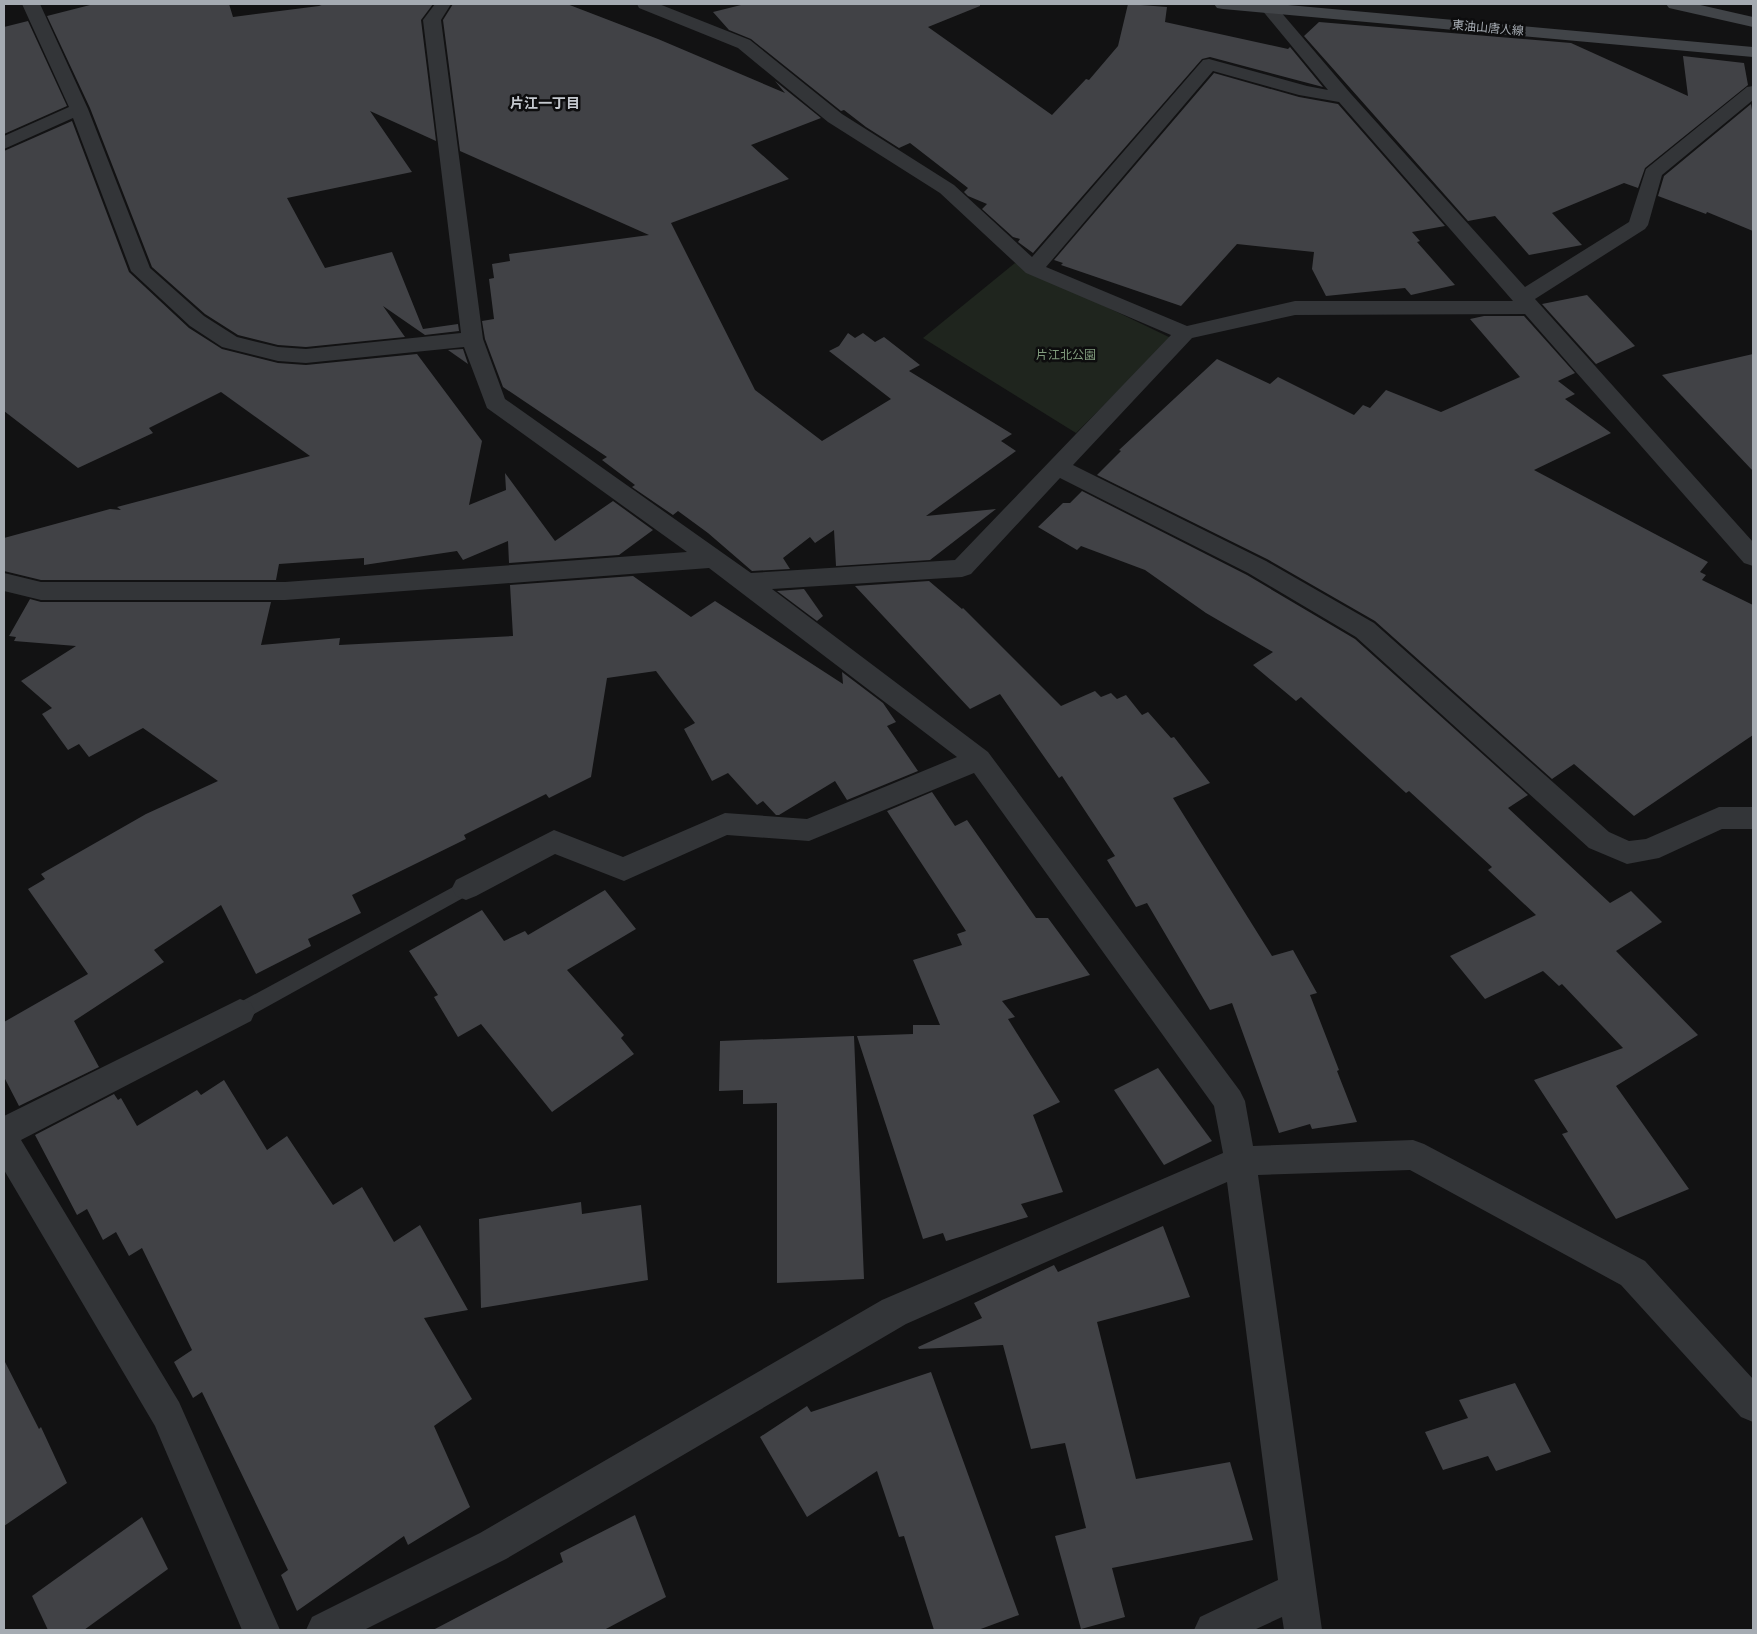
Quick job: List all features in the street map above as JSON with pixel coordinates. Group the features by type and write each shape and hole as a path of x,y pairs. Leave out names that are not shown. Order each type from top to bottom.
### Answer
{"main road":[{"name":"東油山唐人線","path":"1223,4 1268,6 1753,52"},
{"path":"1675,4 1753,22"}],"street":[{"path":"31,4 79,109 140,271 197,321 230,342 278,354 306,356 472,339"},
{"path":"443,4 432,20 472,339 495,403 746,582 979,759 1229,1101 1240,1161 1303,1630"},
{"path":"645,4 744,44 835,118 947,188 1032,269 1185,333"},
{"path":"1268,6 1345,98 1753,557"},
{"path":"1032,269 1209,64 1305,91 1345,98"},
{"path":"746,582 962,568 1059,468 1185,333 1295,308 1527,302 1638,225 1653,173 1753,92"},
{"path":"4,143 79,109"},
{"path":"1059,468 1257,567 1365,630 1599,840 1627,853 1649,850 1719,818 1753,818"},
{"path":"4,582 42,591 285,591 714,559"},
{"path":"466,888 554,841 624,869 725,824 809,830 979,759"},
{"path":"4,1132 240,1012"},
{"path":"4,1140 167,1414 261,1630"},
{"path":"325,1630 493,1546 894,1312 1240,1161 1413,1155 1633,1273 1753,1405"},
{"path":"1213,1630 1298,1590"}],"lane":[{"path":"240,1012 466,888"}],"green space":[{"name":"片江北公園","path":"1015,263 1171,338 1076,433 923,338"}],"building":[{"path":"94,4 229,4 233,17 324,4 433,4 421,20 436,141 370,111 412,172 287,198 325,268 392,252 423,329 458,324 459,331 425,335 383,306 405,337 306,347 278,345 238,335 205,314 152,267 90,108 47,16"},
{"path":"453,4 567,4 658,39 785,93 775,81 821,118 751,145 789,179 671,223 755,390 822,441 891,399 829,351 839,346 848,333 855,338 863,333 875,342 884,337 920,365 909,371 1012,434 1001,441 1016,451 926,516 996,509 930,560 836,566 834,530 815,543 810,537 783,558 790,569 752,571 708,533 678,511 673,515 632,487 635,485 602,460 607,457 503,387 485,339 482,321 494,319 489,279 494,278 492,264 510,261 509,254 649,235 460,151 443,20"},
{"path":"745,4 980,4 980,6 928,27 1052,115 1086,79 1089,80 1118,46 1128,4 1167,7 1165,22 1288,49 1290,47 1323,87 1210,57 1202,59 1033,253 1018,242 1020,239 1013,237 982,209 987,204 968,196 964,192 968,188 910,143 899,148 844,110 841,111 751,39 729,30 713,12"},
{"path":"28,21 67,106 4,134 4,27"},
{"path":"1319,22 1571,43 1688,96 1683,56 1744,63 1748,85 1645,168 1638,188 1624,183 1552,213 1582,245 1529,255 1495,216 1468,221 1304,36"},
{"path":"1214,73 1299,97 1338,104 1445,226 1412,232 1420,241 1417,242 1455,285 1411,295 1405,288 1326,296 1312,269 1314,252 1237,244 1181,306 1061,265 1063,263 1054,260"},
{"path":"1751,104 1753,116 1753,231 1707,212 1706,214 1658,196 1664,176"},
{"path":"72,121 129,272 189,328 222,349 278,363 306,365 417,354 482,441 469,505 506,490 505,473 555,541 613,501 653,530 619,555 509,563 508,541 463,560 457,551 364,565 364,558 279,564 276,580 41,580 4,571 4,538 110,509 121,510 117,507 310,456 221,392 149,428 153,433 78,468 4,411 4,151"},
{"path":"1587,295 1635,346 1596,364 1542,304"},
{"path":"1484,316 1524,316 1575,373 1558,381 1575,394 1565,399 1611,433 1534,470 1708,562 1700,572 1706,575 1702,580 1753,605 1753,735 1634,816 1574,764 1552,779 1375,621 1267,559 1097,475 1121,451 1119,450 1217,359 1270,384 1278,377 1354,415 1363,405 1370,408 1386,390 1441,412 1520,377 1470,319"},
{"path":"463,349 468,364 448,350"},
{"path":"1753,354 1753,471 1662,375"},
{"path":"1082,491 1247,575 1355,639 1528,795 1508,808 1610,903 1631,891 1662,922 1616,951 1698,1035 1616,1086 1689,1189 1616,1219 1562,1134 1568,1132 1534,1080 1623,1048 1562,984 1559,986 1543,971 1485,999 1450,956 1536,915 1488,870 1492,867 1409,791 1406,793 1301,697 1296,701 1253,665 1273,652 1206,613 1145,570 1081,546 1077,550 1038,527 1063,503 1070,503"},
{"path":"633,576 691,617 715,601 843,684 842,672 883,703 896,722 887,726 918,771 847,800 835,781 776,815 763,801 757,805 728,773 712,781 684,729 695,723 656,671 607,678 591,777 549,798 546,794 464,835 466,839 352,895 361,913 308,939 311,946 256,974 221,905 154,950 164,962 74,1021 99,1067 19,1106 4,1077 4,1022 88,974 28,889 45,879 41,874 146,814 218,781 143,728 89,757 79,744 68,750 42,714 52,708 21,681 76,646 14,641 16,637 9,636 30,599 41,602 271,602 261,645 340,638 339,645 513,636 510,585"},
{"path":"929,581 963,608 1061,706 1095,691 1101,697 1111,693 1117,699 1126,695 1142,715 1148,712 1171,738 1174,737 1210,783 1173,798 1272,956 1293,950 1317,993 1310,995 1357,1122 1312,1129 1310,1124 1279,1133 1232,1003 1210,1010 1147,903 1136,907 1107,860 1115,856 1062,776 1059,778 1000,694 970,709 855,586"},
{"path":"804,589 823,616 817,621 777,591"},
{"path":"932,792 955,826 967,820 1036,918 1048,918 1090,975 1002,1001 1015,1017 1008,1019 1060,1102 1033,1115 1063,1192 1021,1204 1028,1217 946,1241 943,1233 923,1239 857,1036 913,1034 913,1025 940,1025 913,960 962,945 957,934 966,931 887,811"},
{"path":"605,890 636,929 567,970 624,1035 621,1038 634,1054 552,1112 481,1024 458,1037 434,997 438,995 409,951 482,910 504,941 525,931 528,935"},
{"path":"854,1036 864,1279 777,1283 777,1103 743,1104 743,1090 719,1091 720,1041"},
{"path":"1158,1068 1212,1141 1164,1165 1114,1090"},
{"path":"224,1080 267,1150 287,1136 333,1205 362,1187 394,1242 420,1225 468,1310 424,1318 472,1399 434,1426 470,1507 408,1545 404,1536 297,1611 281,1575 288,1570 202,1392 193,1398 174,1362 192,1350 142,1248 129,1256 116,1232 103,1240 87,1209 77,1215 35,1135 114,1094 118,1100 121,1098 137,1126 197,1090 201,1095"},
{"path":"581,1202 582,1214 641,1205 648,1280 481,1308 479,1219"},
{"path":"1163,1226 1190,1297 1097,1322 1136,1479 1230,1462 1253,1540 1112,1568 1125,1617 1081,1629 1055,1536 1086,1528 1065,1443 1031,1449 1003,1345 919,1349 918,1347 982,1318 974,1303 1054,1265 1058,1272"},
{"path":"4,1360 39,1429 41,1427 67,1483 4,1526"},
{"path":"931,1372 1019,1615 978,1630 934,1630 904,1536 899,1537 877,1471 807,1517 760,1437 807,1406 811,1412"},
{"path":"1515,1383 1551,1452 1496,1471 1488,1456 1443,1470 1425,1432 1468,1418 1459,1400"},
{"path":"635,1515 666,1597 604,1630 433,1630 563,1562 560,1553"},
{"path":"142,1517 168,1569 84,1630 48,1630 32,1596"}],"district":[{"name":"片江一丁目","path":"545,103"}]}
